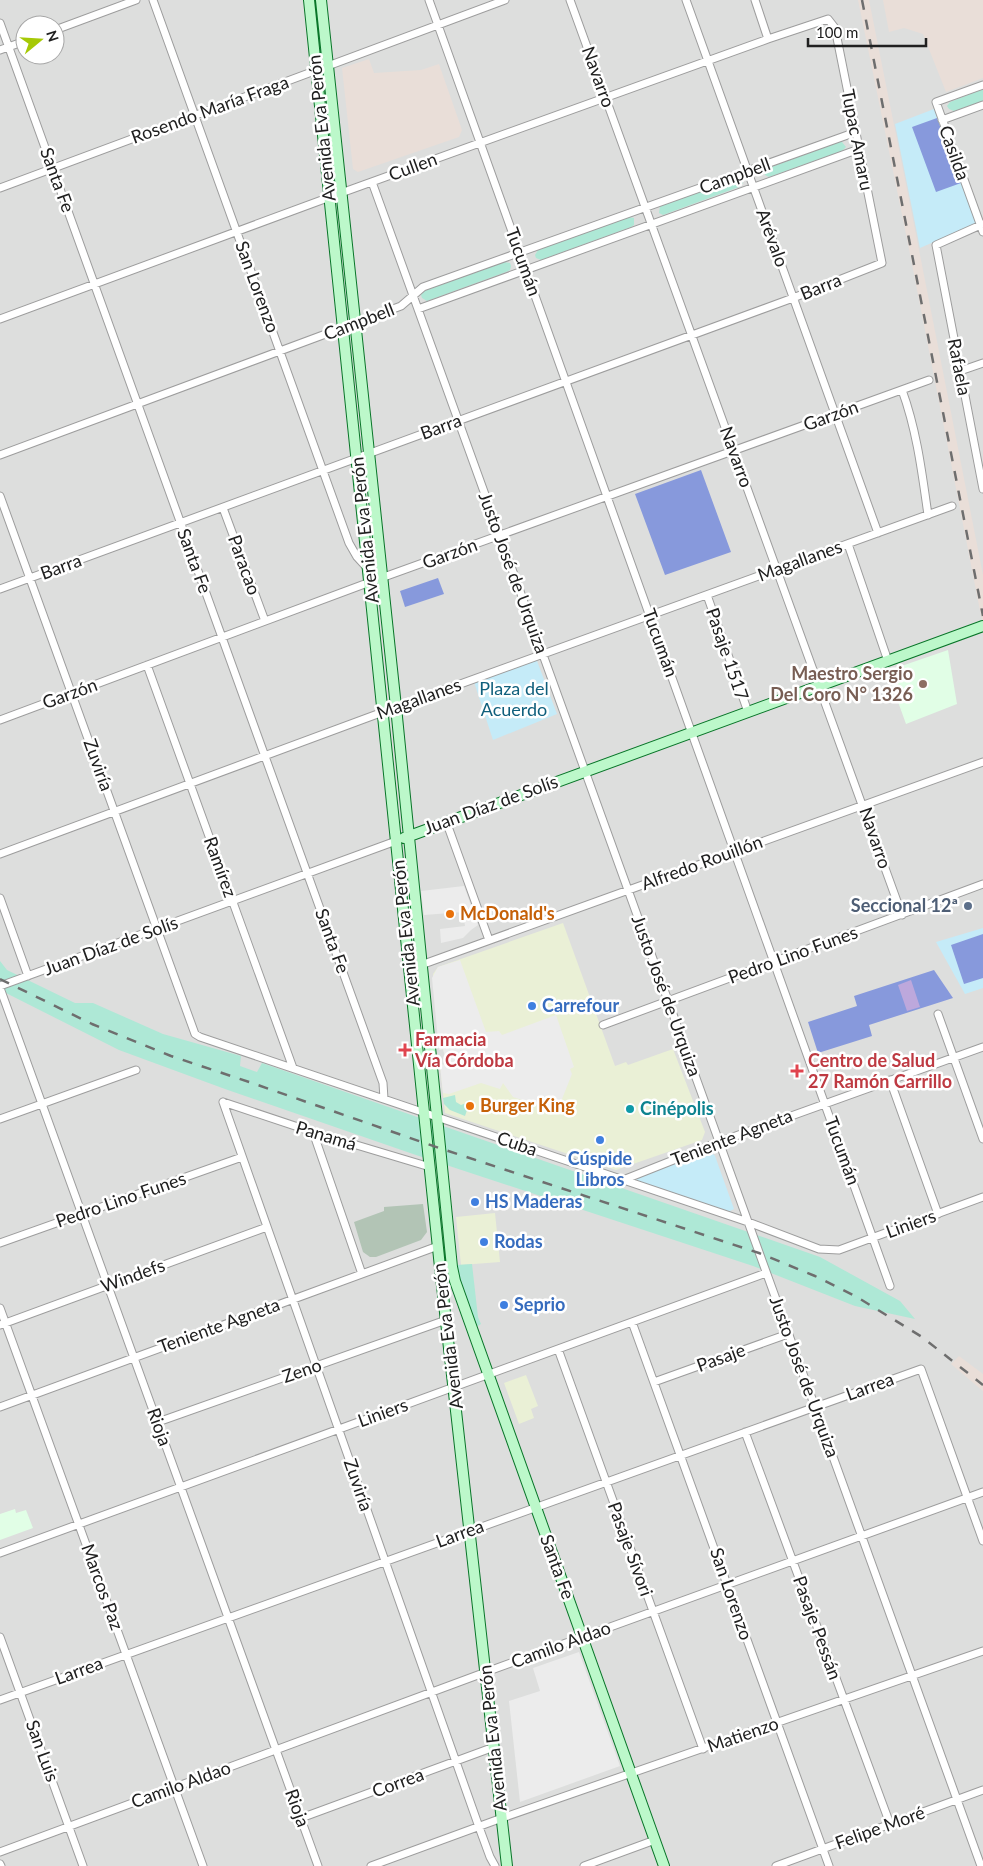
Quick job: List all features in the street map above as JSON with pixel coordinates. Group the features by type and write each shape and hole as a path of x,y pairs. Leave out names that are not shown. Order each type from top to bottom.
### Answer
{"main road":[{"name":"Avenida Eva Perón","path":"320,0 356,323 452,1267"},
{"name":"Avenida Eva Perón","path":"308,2 330,197 438,1246 507,1866"},
{"name":"Juan Díaz de Solís","path":"396,841 446,821 983,626"},
{"name":"Santa Fe","path":"452,1267 455,1281 664,1866"}],"street":[{"path":"65,26 136,0"},
{"name":"San Lorenzo","path":"153,0 349,543 357,557 368,570"},
{"name":"Tucumán","path":"429,0 890,1286"},
{"name":"Rosendo María Fraga","path":"0,188 505,0"},
{"name":"Navarro","path":"570,0 902,915"},
{"name":"Arévalo","path":"686,0 878,533"},
{"path":"755,0 768,39"},
{"name":"Cullen","path":"0,319 708,60 828,19"},
{"name":"Tupac Amaru","path":"828,19 835,28 882,264"},
{"name":"Santa Fe","path":"0,23 383,1083 384,1099"},
{"path":"0,50 15,45"},
{"name":"Casilda","path":"982,227 936,102 983,85"},
{"path":"942,120 983,105"},
{"name":"Campbell","path":"0,455 401,306 423,286 856,132"},
{"name":"Campbell","path":"418,309 859,149"},
{"name":"Justo José de Urquiza","path":"372,182 981,1866"},
{"name":"Rafaela","path":"982,227 936,245 983,489"},
{"name":"Barra","path":"0,589 692,336 882,264"},
{"path":"960,371 983,362"},
{"name":"Garzón","path":"0,720 370,582 929,380"},
{"path":"902,390 919,451 928,515"},
{"name":"Zuviría","path":"0,496 195,1034"},
{"name":"Magallanes","path":"0,854 383,712 952,506"},
{"name":"Paracao","path":"222,508 265,622"},
{"path":"848,544 888,661"},
{"name":"Pasaje 1517","path":"707,595 748,712"},
{"name":"Ramírez","path":"147,665 293,1068"},
{"name":"Alfredo Rouillón","path":"421,965 983,762"},
{"path":"446,821 489,940"},
{"name":"Juan Díaz de Solís","path":"0,987 396,841"},
{"name":"Pedro Lino Funes","path":"602,1025 983,884"},
{"path":"0,898 28,976"},
{"name":"Rioja","path":"0,987 318,1866"},
{"path":"938,1014 983,1139"},
{"name":"Cuba","path":"195,1034 748,1222 820,1249 838,1250"},
{"name":"Teniente Agneta","path":"623,1180 719,1142 983,1047"},
{"path":"0,1119 136,1070"},
{"path":"890,1080 938,1214"},
{"name":"Zuviría","path":"223,1102 431,1692 490,1857 495,1866"},
{"name":"Panamá","path":"223,1102 313,1132 430,1167"},
{"path":"313,1132 362,1274"},
{"name":"Pedro Lino Funes","path":"0,1243 242,1157"},
{"name":"Liniers","path":"838,1250 983,1198"},
{"name":"Windefs","path":"3,1324 267,1227"},
{"name":"Teniente Agneta","path":"0,1407 438,1246"},
{"name":"Liniers","path":"0,1553 766,1272"},
{"name":"Marcos Paz","path":"0,1308 3,1324 32,1396 203,1866"},
{"name":"Zeno","path":"158,1422 446,1320"},
{"name":"San Lorenzo","path":"632,1322 829,1866"},
{"name":"Pasaje","path":"654,1382 788,1334"},
{"name":"Pasaje Sívori","path":"558,1349 703,1749"},
{"name":"Larrea","path":"0,1700 921,1368 968,1498"},
{"name":"Pasaje Pessán","path":"745,1432 890,1824"},
{"name":"Camilo Aldao","path":"0,1852 431,1692 983,1492"},
{"path":"968,1498 983,1541"},
{"name":"San Luis","path":"0,1637 83,1866"},
{"name":"Matienzo","path":"371,1866 479,1826 983,1651"},
{"name":"Correa","path":"301,1818 494,1748"},
{"name":"Felipe Moré","path":"776,1866 983,1790"},
{"path":"584,1866 655,1840"}],"shaded area":[{"path":"0,0 983,0 983,1866 0,1866"},
{"path":"858,0 869,0 921,260 983,575 983,626 909,249"},
{"path":"883,0 983,0 983,78 946,92 923,34 904,28 889,32"},
{"path":"369,59 374,73 421,70 439,64 462,130 459,137 358,172 353,169 342,68"},
{"path":"983,89 983,101 954,111 947,106 950,102"},
{"path":"937,118 961,183 936,192 912,127"},
{"path":"842,142 846,147 842,151 769,177 765,175 766,169"},
{"path":"739,178 743,183 739,187 663,215 659,213 660,206"},
{"path":"628,217 634,218 634,225 631,227 541,260 536,258 535,255 538,250"},
{"path":"504,262 510,263 510,270 427,301 422,298 421,295 424,291"},
{"path":"701,470 731,552 665,575 635,494"},
{"path":"438,578 444,594 405,607 400,591"},
{"name":"Maestro Sergio Del Coro N° 1326","path":"948,650 957,704 906,724 887,671"},
{"path":"464,886 478,925 463,938 441,943 440,929 465,926 463,912 424,915 421,891"},
{"path":"563,923 615,1066 626,1062 628,1065 673,1049 705,1132 702,1140 616,1170 445,1113 440,1065 447,1064 443,1049 439,1050 433,974 438,967"},
{"path":"983,934 983,978 964,984 951,945"},
{"path":"460,960 486,1032 499,1031 502,1035 556,1015 574,1067 570,1069 572,1074 560,1104 547,1108 513,1097 503,1083 500,1089 481,1083 449,1094 443,1093 440,1065 447,1064 443,1049 439,1050 432,978 438,967"},
{"path":"0,961 7,970 75,1003 93,1003 163,1034 241,1056 240,1066 257,1072 262,1063 820,1257 900,1301 915,1319 855,1306 753,1266 413,1154 119,1050 0,990"},
{"path":"934,970 953,998 869,1025 872,1036 818,1053 808,1022 857,1006 854,996"},
{"path":"911,980 920,1007 907,1011 898,985"},
{"path":"455,1095 456,1102 461,1105 468,1100 470,1101 465,1116 450,1110 444,1104 443,1098"},
{"path":"423,1204 427,1232 421,1240 376,1257 370,1257 363,1252 354,1222 384,1211 384,1207"},
{"path":"495,1213 500,1262 461,1265 456,1217"},
{"path":"472,1264 478,1317 481,1324 476,1327 458,1277 456,1265"},
{"path":"959,1356 983,1374 983,1391 951,1364"},
{"path":"526,1375 538,1406 531,1409 534,1418 519,1424 504,1383"},
{"path":"15,1509 16,1513 26,1510 33,1528 0,1540 0,1514"},
{"path":"579,1652 620,1766 520,1802 509,1701 540,1691 533,1668"}],"green space":[{"path":"934,109 977,223 920,248 895,124"},
{"name":"Plaza del Acuerdo","path":"537,661 557,714 493,740 474,682"},
{"path":"983,928 983,988 965,994 936,942"},
{"path":"706,1151 711,1152 715,1156 734,1209 726,1213 637,1181 636,1176"}],"railway":[{"path":"862,0 983,616"},
{"path":"0,979 92,1024 171,1056 439,1148 759,1253 815,1276 857,1297 922,1337 983,1385"}],"place":[{"name":"Maestro Sergio Del Coro N° 1326","path":"923,684"},
{"name":"Seccional 12ª","path":"968,906"},
{"name":"McDonald's","path":"450,914"},
{"name":"Carrefour","path":"532,1006"},
{"name":"Farmacia Vía Córdoba","path":"405,1050"},
{"name":"Centro de Salud 27 Ramón Carrillo","path":"797,1071"},
{"name":"Burger King","path":"470,1106"},
{"name":"Cinépolis","path":"630,1109"},
{"name":"Cúspide Libros","path":"600,1140"},
{"name":"HS Maderas","path":"475,1202"},
{"name":"Rodas","path":"484,1242"},
{"name":"Seprio","path":"504,1305"}]}
